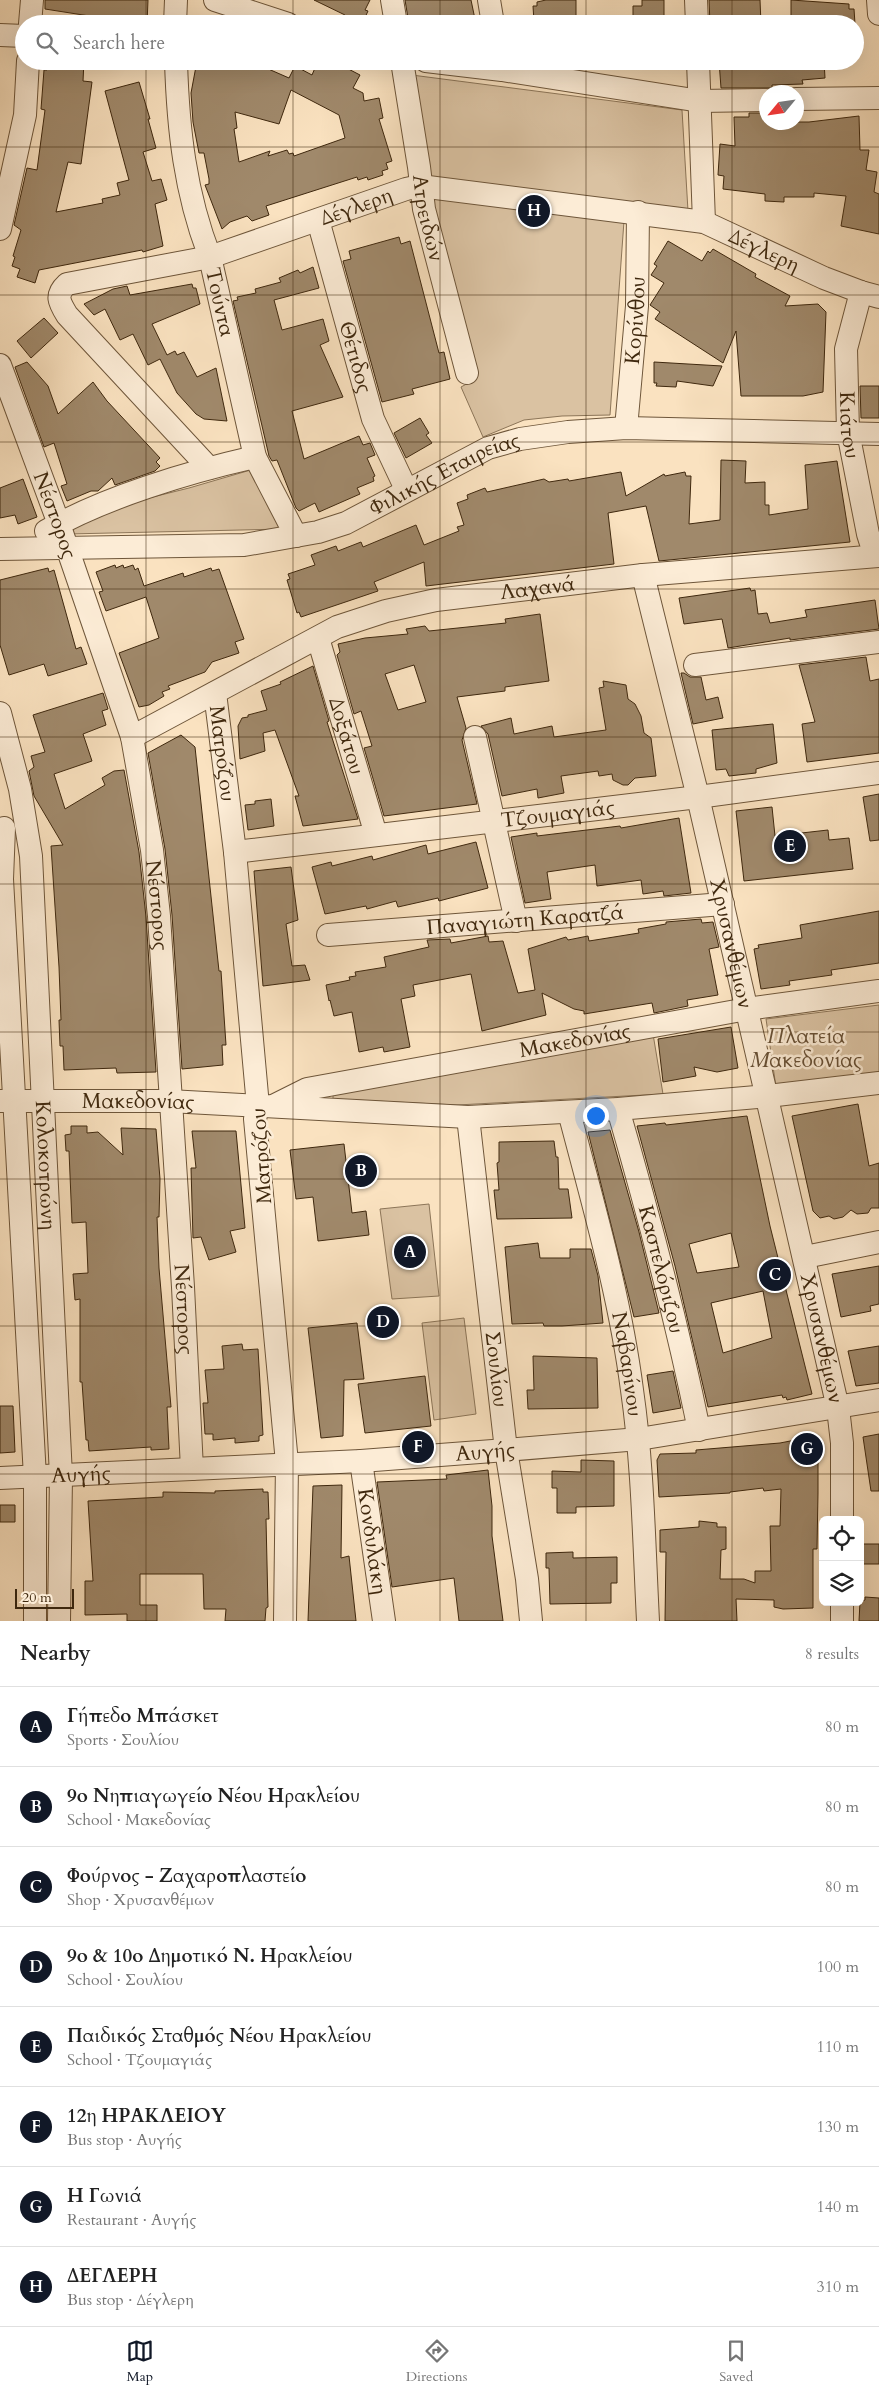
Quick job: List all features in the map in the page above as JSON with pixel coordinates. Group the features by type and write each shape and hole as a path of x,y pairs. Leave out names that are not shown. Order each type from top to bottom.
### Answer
{"street":[{"path":"31,15 32,0"},
{"path":"175,15 176,0"},
{"path":"215,0 261,15"},
{"path":"392,0 394,15"},
{"path":"489,0 492,15"},
{"path":"696,0 697,15"},
{"path":"878,0 879,14"},
{"path":"0,35 15,36"},
{"path":"0,230 25,115 28,70"},
{"name":"Τούντα","path":"176,70 178,131 199,229 210,256 255,457 296,536"},
{"name":"Ατρειδών","path":"403,70 424,209 466,372"},
{"path":"524,70 700,101 759,100"},
{"path":"698,70 704,222"},
{"path":"804,99 879,98"},
{"name":"Δέγλερη","path":"209,468 67,315 58,297 59,290 67,284 210,256 406,189 420,186 638,212 704,222 824,278 870,294"},
{"name":"Κορίνθου","path":"626,428 637,306 638,212"},
{"name":"Θέτιδος","path":"318,220 373,419 406,489"},
{"name":"Κιάτου","path":"870,294 846,349 848,432 868,534 877,556"},
{"name":"Νέστορος","path":"0,365 59,524 132,737 153,859 159,916 169,1101 183,1287 192,1469"},
{"name":"Φιλικής Εταιρείας","path":"7,549 244,545 318,532 346,524 406,489 496,446 520,439 568,432 626,428 879,434"},
{"name":"Φιλικής Εταιρείας","path":"7,549 59,524 132,494 209,468 255,457"},
{"name":"Λαχανά","path":"132,737 337,627 386,611 436,600 643,575 877,556"},
{"name":"Χρυσανθέμων","path":"643,575 698,797 768,1096 838,1408 842,1443 842,1516"},
{"name":"Δοξάτου","path":"318,638 376,835"},
{"path":"694,665 879,642"},
{"name":"Ματρόζου","path":"215,693 266,1106 255,1119 284,1415 287,1464 285,1621"},
{"name":"Κολοκοτρώνη","path":"0,713 27,822 31,856 41,1101 61,1476 59,1621"},
{"path":"475,737 516,921"},
{"name":"Τζουμαγιάς","path":"235,852 698,797 879,773"},
{"path":"2,828 27,822"},
{"name":"Κολοκοτρώνη","path":"2,828 8,1101 35,1477 34,1621"},
{"name":"Παναγιώτη Καρατζά","path":"328,935 723,904"},
{"name":"Μακεδονίας","path":"266,1106 307,1089 747,1010 879,991"},
{"name":"Μακεδονίας","path":"8,1101 169,1101 468,1117 618,1109 768,1096 879,1083"},
{"name":"Καστελόριζου","path":"618,1109 658,1248 682,1344 699,1430"},
{"name":"Ναβαρίνου","path":"569,1112 609,1268 632,1387 638,1439 648,1621"},
{"name":"Σουλίου","path":"468,1117 506,1450 527,1579 531,1621"},
{"path":"805,1257 879,1242"},
{"name":"Αυγής","path":"0,1478 361,1461 638,1439 879,1400"},
{"name":"Κονδυλάκη","path":"361,1461 384,1621"},
{"path":"842,1606 842,1621"}],"green space":[{"path":"404,74 682,110 688,211 422,176"},
{"path":"429,197 624,221 610,415 562,416 524,420 483,437 461,387 474,380"},
{"path":"254,469 284,529 68,534 64,519 189,488"},
{"name":"Πλατεία Μακεδονίας","path":"879,1005 879,1072 776,1087 766,1019"},
{"path":"653,1034 663,1094 457,1105 333,1099 333,1095"},
{"path":"429,1204 439,1296 392,1299 380,1209"},
{"path":"464,1318 476,1414 434,1420 422,1323"}],"building":[{"path":"45,0 148,0 147,15 83,15 45,9"},
{"path":"314,0 370,0 365,10 368,11 366,15 345,15"},
{"path":"405,0 471,0 474,15 408,15"},
{"path":"546,0 576,0 576,15 534,15 533,6 537,6 537,2"},
{"path":"642,0 664,0 664,15 633,15 633,6 642,6"},
{"path":"709,0 760,0 761,15 710,15"},
{"path":"791,0 849,4 849,9 854,9 854,15 791,15"},
{"path":"44,70 84,70 83,81 92,82 81,164 68,162 56,212 103,203 102,199 120,195 117,183 129,180 105,91 139,82 156,148 143,152 152,181 161,179 167,200 155,204 163,246 143,252 142,250 39,270 35,283 17,277 20,269 12,266 21,230 14,225 27,168 37,170 45,110 41,109"},
{"path":"195,70 271,70 289,78 293,70 303,70 312,75 314,70 350,70 360,75 353,88 363,93 364,101 379,98 383,118 379,119 392,161 386,163 388,169 382,171 383,175 368,180 367,177 358,180 357,177 266,206 269,215 252,221 247,216 230,222 222,229 205,185 209,184 209,179 204,153 199,153 193,122 191,93","holes":["291,90 339,115 345,138 294,156 293,153 289,154 287,150 268,156 270,151 239,162 234,129 237,128 235,112 279,124"]},
{"path":"720,70 825,70 825,78 802,80 803,84 759,85 759,88 721,88"},
{"path":"749,113 759,113 759,130 804,130 804,122 859,116 860,150 869,150 866,170 877,172 874,192 879,194 879,234 841,226 846,196 814,193 814,197 784,197 784,202 765,201 765,194 723,189 724,176 718,175 720,144 735,146 734,117 749,117"},
{"path":"399,237 401,244 410,241 439,353 444,352 450,379 412,389 414,394 382,402 343,261 351,259 349,251"},
{"path":"668,241 702,261 708,251 710,253 713,249 756,274 755,277 790,296 785,306 818,304 826,312 823,392 803,396 741,396 736,331 723,363 655,319 660,312 650,305 664,283 651,275 657,266 654,264"},
{"path":"313,267 319,288 274,300 282,330 323,319 329,341 320,345 343,397 292,411 304,459 359,436 363,445 370,443 375,455 367,458 375,476 373,477 374,481 357,488 360,494 319,512 315,503 299,511 296,508 277,460 272,461 269,456 233,301 238,300 237,297 256,293 255,289 281,282 279,278 298,270 300,273"},
{"path":"192,284 193,288 196,288 200,304 152,324 167,355 175,351 177,355 184,352 197,377 216,368 227,421 204,419 196,414 177,393 160,359 148,365 133,334 120,340 105,309 94,315 84,304 113,289 127,286 130,295"},
{"path":"44,318 58,333 31,358 17,341"},
{"path":"27,362 48,386 58,414 93,382 107,401 160,458 156,462 160,466 155,471 115,485 112,478 98,491 91,491 67,501 61,486 67,484 54,443 44,447 15,367"},
{"path":"654,362 722,366 713,386 677,381 676,387 656,386 657,383 654,383"},
{"path":"860,386 879,386 879,418 861,418"},
{"path":"420,418 429,433 426,435 432,443 406,458 394,433"},
{"path":"721,460 746,461 745,483 765,482 765,505 769,505 769,515 808,509 805,465 837,461 850,542 659,561 646,506 608,513 614,564 426,586 424,562 374,582 378,591 301,617 299,612 297,613 287,580 290,579 288,574 315,565 311,555 336,546 338,551 361,542 363,547 416,525 424,545 459,531 457,527 464,525 457,503 468,499 467,495 485,488 487,492 544,479 549,482 568,479 569,481 621,472 626,496 664,474 665,476 685,472 686,476 691,476 689,524 720,520"},
{"path":"23,479 37,517 18,524 15,515 0,518 0,488"},
{"path":"115,565 116,568 123,565 124,568 133,565 135,570 138,568 144,586 183,573 184,577 211,568 212,571 219,569 244,639 235,642 239,653 212,662 205,672 168,686 170,689 162,692 164,696 149,705 139,707 119,653 159,638 146,597 106,611 99,592 103,591 96,572"},
{"path":"48,568 49,572 54,570 76,649 81,647 87,664 48,676 44,664 9,675 0,645 0,580"},
{"path":"750,588 751,591 755,590 758,614 767,613 770,623 807,617 805,610 875,600 879,629 790,640 790,638 728,648 722,619 684,624 679,598"},
{"path":"540,614 549,681 505,687 505,691 457,697 466,728 462,740 477,804 384,816 364,748 372,746 361,711 354,714 337,655 340,652 338,644 365,638 408,634 406,629 425,626 429,631 506,623 505,619","holes":["414,665 426,702 398,710 385,674"]},
{"path":"866,657 870,681 879,679 879,753 807,762 802,724 815,722 799,665"},
{"path":"313,666 329,721 327,722 358,819 303,826 295,796 299,796 275,730 263,733 265,751 240,759 238,726 242,718 267,710 261,691 281,684 280,682"},
{"path":"681,673 690,677 701,677 706,700 718,697 723,718 693,724"},
{"path":"603,681 626,685 628,699 635,704 641,716 644,733 651,738 656,776 635,778 628,785 623,785 613,780 612,774 599,776 598,771 561,776 564,793 538,798 537,789 502,796 488,734 481,726 511,718 514,734 552,726 554,737 606,730 599,688 604,687"},
{"path":"103,693 108,709 102,711 106,725 83,734 92,761 54,774 65,809 105,785 102,778 114,771 124,770 139,852 146,917 156,1072 117,1073 116,1068 64,1070 63,1046 60,1046 59,967 51,846 63,845 34,796 29,771 34,767 31,756 45,752 33,715"},
{"path":"773,724 777,763 756,769 756,773 729,776 726,769 716,770 712,730"},
{"path":"181,735 195,747 219,971 221,971 226,1045 222,1045 223,1065 182,1069 172,915 165,849 148,753"},
{"path":"879,794 879,840 870,841 863,797"},
{"path":"271,799 274,826 248,830 245,805 255,804 255,801"},
{"path":"772,807 775,836 828,830 829,840 849,838 853,869 744,881 736,811"},
{"path":"679,818 691,893 664,896 663,891 643,894 641,880 597,886 595,865 547,872 551,899 525,903 511,837 537,833 537,836 620,826 621,828"},
{"path":"476,842 488,888 439,901 438,898 398,907 396,901 367,909 366,906 325,914 312,867 331,862 332,866 372,856 373,860 426,845 428,854"},
{"path":"291,867 298,920 286,924 292,966 305,965 310,980 263,986 254,871"},
{"path":"879,911 879,963 831,970 832,975 789,981 790,985 761,989 754,949 759,948 758,945 802,938 800,925"},
{"path":"701,919 702,923 713,922 719,947 709,949 718,995 687,1000 688,1006 654,1013 652,1003 584,1014 584,1011 574,1009 542,993 546,1015 482,1031 471,974 413,985 415,996 401,999 410,1047 384,1052 383,1047 359,1052 352,1012 334,1016 329,1001 326,985 350,980 349,977 356,976 355,972 386,967 384,957 429,947 427,940 450,939 451,943 488,936 489,942 503,941 518,993 535,990 528,949 566,937 568,940 588,936 589,941 639,933 638,929 666,924 666,922"},
{"path":"731,1027 738,1068 717,1072 694,1067 696,1076 663,1082 658,1039"},
{"path":"858,1104 869,1166 879,1163 879,1208 871,1208 868,1213 857,1214 851,1210 843,1217 834,1219 829,1216 820,1218 813,1211 792,1116"},
{"path":"747,1116 770,1226 812,1394 787,1400 782,1395 708,1407 675,1266 637,1126 665,1123 666,1125","holes":["731,1233 739,1267 697,1273 689,1244","763,1291 772,1338 723,1353 711,1303"]},
{"path":"71,1126 87,1126 87,1133 98,1132 123,1155 121,1128 156,1129 160,1179 159,1217 157,1217 159,1268 171,1407 167,1407 169,1449 151,1450 151,1447 89,1451 88,1440 86,1440 82,1382 80,1382 80,1299 75,1300 73,1274 88,1273 86,1222 72,1223 69,1151 66,1151 65,1135 71,1134"},
{"path":"610,1130 639,1232 659,1313 634,1317 588,1132"},
{"path":"192,1131 236,1131 245,1228 230,1231 236,1252 209,1260 201,1237 193,1238 191,1168 196,1168"},
{"path":"554,1141 556,1157 558,1157 559,1189 568,1189 572,1218 497,1219 494,1190 499,1190 497,1163 499,1162 499,1142"},
{"path":"344,1144 352,1213 366,1211 369,1235 318,1241 313,1197 296,1199 290,1150"},
{"path":"538,1243 540,1258 570,1258 570,1249 591,1249 598,1276 603,1323 562,1326 544,1326 543,1323 512,1324 505,1247"},
{"path":"879,1266 879,1304 870,1306 871,1311 841,1317 832,1274"},
{"path":"357,1323 364,1379 344,1380 343,1436 321,1438 308,1328"},
{"path":"242,1344 243,1350 258,1349 263,1435 259,1436 259,1441 235,1443 235,1438 213,1440 213,1434 205,1434 203,1403 208,1403 205,1370 224,1369 222,1346"},
{"path":"879,1346 879,1383 856,1386 848,1351"},
{"path":"533,1356 597,1358 598,1408 528,1409 527,1390 534,1390"},
{"path":"673,1371 681,1408 653,1413 647,1375"},
{"path":"425,1376 431,1426 365,1433 358,1384"},
{"path":"0,1406 13,1406 15,1452 0,1453"},
{"path":"879,1434 879,1491 871,1491 863,1437"},
{"path":"811,1437 818,1446 817,1549 813,1549 813,1608 783,1609 774,1607 774,1600 736,1599 737,1621 665,1621 666,1552 660,1552 660,1530 699,1527 699,1521 717,1523 717,1527 726,1527 726,1549 721,1550 720,1579 744,1579 755,1583 755,1571 771,1571 770,1526 780,1526 781,1489 764,1491 763,1488 730,1493 659,1497 657,1460 660,1454 696,1453 696,1450 780,1443"},
{"path":"581,1460 614,1461 614,1506 576,1507 576,1513 557,1513 557,1488 552,1488 552,1471 581,1472"},
{"path":"488,1470 492,1506 492,1536 503,1621 459,1621 454,1578 392,1587 377,1482 447,1479 446,1475"},
{"path":"342,1485 341,1558 349,1556 356,1621 308,1621 313,1486"},
{"path":"263,1489 263,1492 268,1492 269,1519 266,1519 268,1607 266,1608 265,1621 225,1621 226,1609 204,1609 203,1574 140,1574 140,1605 157,1605 157,1621 127,1621 127,1614 85,1615 85,1581 93,1581 88,1501 163,1497 163,1492 215,1493 215,1491"},
{"path":"0,1505 15,1505 15,1522 0,1522"},
{"path":"864,1544 879,1544 879,1564 864,1564"},
{"path":"573,1552 573,1558 617,1557 617,1583 611,1583 611,1603 550,1604 549,1568 546,1568 546,1553"},
{"path":"865,1597 879,1598 879,1621 859,1621 860,1606 864,1606"}],"place":[{"name":"ΔΕΓΛΕΡΗ","path":"534,211"},
{"name":"Παιδικός Σταθμός Νέου Ηρακλείου","path":"790,846"},
{"name":"9ο Νηπιαγωγείο Νέου Ηρακλείου","path":"361,1171"},
{"name":"Γήπεδο Μπάσκετ","path":"410,1252"},
{"name":"Φούρνος - Ζαχαροπλαστείο","path":"775,1275"},
{"name":"9ο & 10ο Δημοτικό Ν. Ηρακλείου","path":"383,1322"},
{"name":"12η ΗΡΑΚΛΕΙΟΥ","path":"418,1447"},
{"name":"Η Γωνιά","path":"807,1449"}]}
